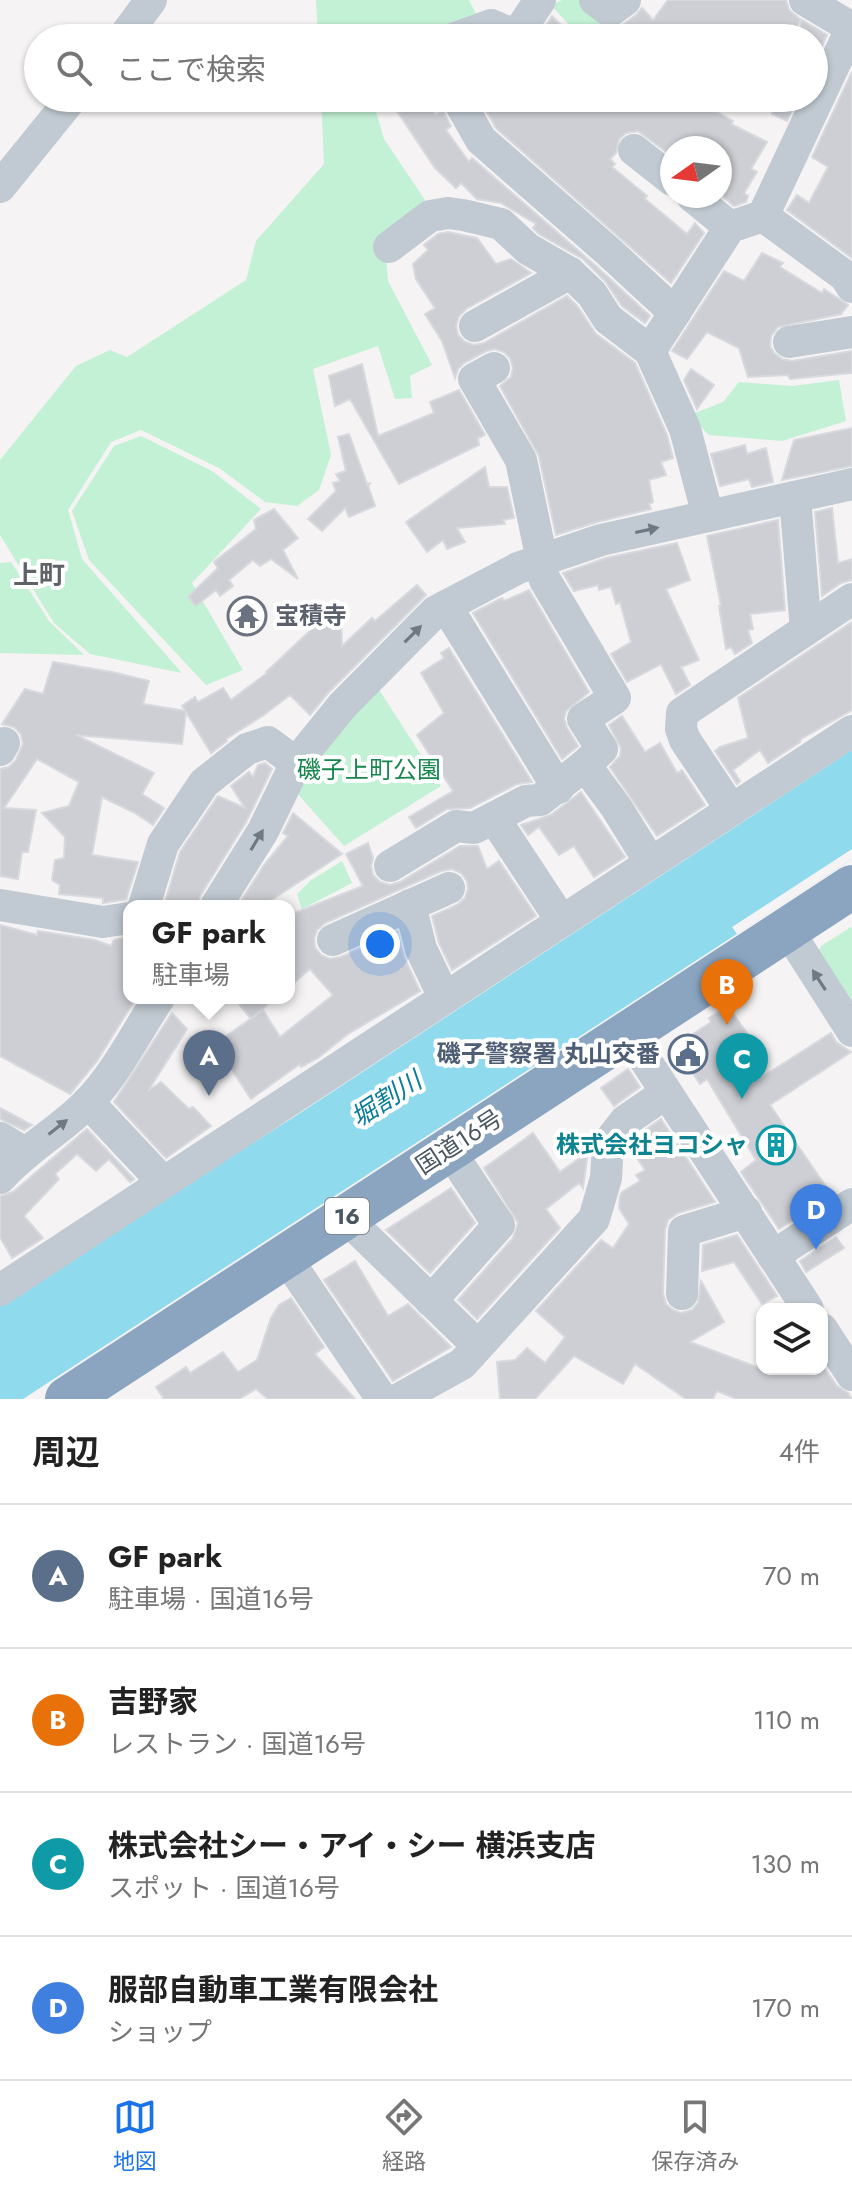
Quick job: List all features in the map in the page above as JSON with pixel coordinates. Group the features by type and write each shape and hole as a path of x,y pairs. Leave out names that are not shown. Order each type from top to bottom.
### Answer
{"highway":[{"name":"国道16号","path":"87,1395 285,1256 852,887"}],"street":[{"path":"133,24 151,0"},
{"path":"524,24 540,0"},
{"path":"595,0 610,11 625,0"},
{"path":"805,0 849,39 828,82"},
{"path":"0,187 61,112"},
{"path":"465,112 481,140 675,313"},
{"path":"650,351 730,227 763,216 814,112"},
{"path":"634,150 660,171"},
{"path":"707,208 730,227"},
{"path":"389,247 430,216 439,213 463,215 501,224 528,249 570,273 592,294 608,319 650,351 685,429 708,516"},
{"path":"763,216 845,276 852,287"},
{"path":"475,326 570,273"},
{"path":"789,342 852,332"},
{"path":"390,866 456,826 474,828 526,801 540,800 558,788 602,749 583,719 615,698 545,580 521,460 474,379 494,368"},
{"path":"220,900 263,831 296,763 342,706 435,612 518,568 601,540 852,484"},
{"path":"795,497 806,630"},
{"path":"731,809 685,740 681,729 682,713 852,599"},
{"path":"446,606 558,788"},
{"path":"0,1290 852,731"},
{"path":"146,900 163,844 204,783 247,749 268,742 296,763"},
{"path":"585,765 650,862"},
{"path":"494,818 561,920"},
{"path":"333,940 449,888"},
{"path":"0,905 103,922 123,919"},
{"path":"410,905 421,949 444,997"},
{"path":"787,929 852,1031"},
{"path":"0,1178 13,1145 88,1102 97,1093 155,1004"},
{"path":"627,1032 804,1303"},
{"path":"399,1399 462,1364 594,1219 606,1178 608,1143 625,1121 666,1093"},
{"path":"88,1102 163,1182"},
{"path":"431,1301 499,1225 463,1171"},
{"path":"773,1256 852,1204"},
{"path":"682,1294 684,1231 746,1212"},
{"path":"345,1217 477,1345"},
{"path":"285,1256 382,1399"},
{"path":"828,1338 852,1375"}],"green space":[{"path":"316,0 469,0 480,22 474,24 317,24"},
{"path":"562,0 585,0 610,22 568,24 551,5"},
{"path":"322,112 376,112 384,139 429,206 386,255 388,281 432,365 410,376 412,398 395,399 378,346 313,369 331,455 319,490 297,506 265,502 219,468 141,430 111,442 68,510 82,559 182,673 90,654 54,623 0,535 0,460 76,366 110,350 127,357 246,280 256,241 324,164"},
{"path":"839,380 846,421 782,441 709,435 692,418 695,413 723,402 739,382 792,386"},
{"path":"141,436 212,471 261,509 192,583 243,670 206,685 89,560 72,511 114,446"},
{"path":"11,562 49,621 84,655 0,653 0,563"},
{"name":"磯子上町公園","path":"374,682 441,786 344,846 295,791"},
{"path":"342,861 352,883 302,909 297,894 310,881"},
{"path":"851,927 852,1004 818,953 821,946"}],"water":[{"name":"堀割川","path":"852,750 852,859 23,1399 0,1399 0,1303 294,1117"}],"pier":[{"path":"852,849 852,859 737,934 732,927"}],"building":[{"path":"668,0 786,0 789,10 801,20 798,24 624,24 642,8 653,20"},
{"path":"552,16 560,24 547,24"},
{"path":"852,72 852,258 787,210 797,195 809,203 828,167 812,157"},
{"path":"398,112 434,112 435,115 444,112 451,126 446,130 469,162 472,158 650,316 645,323 622,306 605,281 583,259 539,234 533,228 536,224 501,203 477,199 461,183 456,188 435,168"},
{"path":"487,112 717,112 733,121 731,124 767,142 751,169 757,172 744,193 748,196 746,202 734,206 732,136 660,136 660,147 638,131 626,133 619,139 616,153 610,159 615,164 612,167 687,234 695,223 704,233 671,283 496,128"},
{"path":"773,112 791,112 787,121"},
{"path":"448,232 477,238 496,264 511,259 531,273 466,309 459,316 456,326 458,335 465,342 474,345 484,343 567,296 596,334 635,363 667,435 673,458 661,462 666,475 649,480 653,502 649,504 651,509 556,535 539,456 500,386 511,377 513,368 510,358 495,349 486,351 464,363 455,378 442,341 425,314 435,308 416,279 413,264 428,250 424,245 438,234"},
{"path":"762,253 783,263 780,267 822,293 824,289 848,305 841,314 778,327 771,336 770,346 774,353 792,361 852,351 852,373 790,379 788,375 748,377 739,348 707,332 687,359 672,351 724,271 744,281"},
{"path":"362,364 378,436 434,413 430,402 459,390 485,435 478,438 479,445 399,484 350,399 335,406 329,376"},
{"path":"691,369 714,385 697,409 684,380"},
{"path":"852,428 852,466 782,480 794,440"},
{"path":"349,434 367,484 371,483 368,485 375,506 349,517 345,508 322,531 308,519 336,491 333,483 340,481 336,474 346,471 338,437"},
{"path":"745,445 747,454 766,448 773,482 752,487 749,479 720,486 711,454"},
{"path":"485,467 489,487 507,487 514,518 503,520 505,524 457,528 465,542 447,549 443,540 427,552 406,522"},
{"path":"832,508 838,563 852,559 852,580 841,583 822,596 815,512"},
{"path":"274,509 298,538 283,550 298,579 271,559 260,566 253,560 229,580 233,586 220,596 216,590 196,606 188,597 218,568 214,562 256,529 254,520"},
{"path":"778,520 785,610 750,614 753,629 748,630 752,643 735,654 731,647 726,649 707,536"},
{"path":"677,543 690,580 666,589 699,660 681,667 690,685 676,694 661,664 627,682 611,654 631,642 620,602 616,604 611,587 599,590 598,585 574,591 563,573 606,558"},
{"path":"417,585 426,595 310,715 290,695 226,739 211,753 186,712 182,744 76,735 154,773 142,794 164,808 153,825 102,797 92,855 138,862 126,899 103,903 103,898 59,894 60,885 52,880 55,860 64,858 65,837 42,813 69,806 79,782 37,759 4,808 36,810 28,852 22,852 18,879 0,876 0,769 9,767 16,760 23,744 21,734 14,727 2,724 25,689 43,694 53,662 149,681 143,704 186,711 182,706 195,697 198,702 223,688 231,700 267,673 314,627 315,616 321,609 332,608 341,616 342,646 372,618 375,621"},
{"path":"529,590 589,692 566,711 564,719 567,728 578,746 562,759 473,613 502,598 504,601"},
{"path":"852,622 852,710 801,739 768,763 760,750 733,770 740,781 737,784 715,751 748,738 738,698"},
{"path":"449,648 532,782 517,784 470,808 447,809 416,828 409,817 453,791 417,735 444,713 421,673 444,658 441,653"},
{"path":"622,716 645,752 660,743 677,773 682,770 705,805 657,836 610,767 620,756 621,748 609,725"},
{"path":"265,763 272,769 246,822 199,900 166,900 180,852 218,796 245,808 231,786 249,772 253,777 258,765"},
{"path":"581,792 625,857 594,877 574,846 559,855 539,827 528,835 521,825 551,815"},
{"path":"293,813 342,854 271,900 242,900 264,865 288,836 283,833"},
{"path":"368,843 373,858 373,875 380,882 390,885 460,846 478,846 487,869 499,861 536,916 452,970 439,943 432,916 465,898 467,881 461,873 452,869 441,871 325,923 317,930 315,947 321,955 330,959 397,932 404,957 420,991 348,1034 318,1058 301,1067 300,1064 251,1099 215,1044 263,1010 280,1037 333,995 310,969 295,982 295,913 363,886 346,854"},
{"path":"0,925 37,935 38,931 95,940 111,946 114,940 123,938 123,1004 132,1004 97,1061 70,1094 0,1056"},
{"path":"239,1004 268,1004 251,1019"},
{"path":"728,1006 746,1032 728,1043 753,1083 831,1033 836,1042 851,1052 770,1105 829,1191 813,1203 815,1206 779,1229 741,1172 756,1160 707,1079 700,1084 675,1046 711,1022 709,1018"},
{"path":"172,1013 187,1029 148,1091 161,1082 211,1126 166,1158 114,1102"},
{"path":"628,1069 640,1087 614,1106 601,1088"},
{"path":"0,1108 32,1125 24,1130 0,1119"},
{"path":"661,1119 715,1202 678,1213 668,1220 665,1230 663,1293 666,1304 681,1313 692,1310 698,1303 701,1281 724,1322 690,1342 756,1367 756,1375 828,1373 852,1399 737,1399 717,1391 713,1399 686,1399 635,1364 623,1384 574,1356 535,1399 500,1399 497,1362 515,1360 527,1348 545,1363 565,1337 536,1311 601,1240 613,1248 629,1224 619,1208 620,1196 640,1181 636,1175 645,1170 629,1146 638,1135"},
{"path":"87,1129 134,1179 130,1182 109,1159 96,1171 77,1154 55,1174 59,1179 24,1216 43,1238 12,1258 0,1237 0,1196 13,1192"},
{"path":"533,1133 560,1172 588,1152 583,1188 579,1183 546,1209 560,1228 477,1319 458,1300 513,1238 518,1223 484,1168"},
{"path":"451,1188 475,1223 430,1273 386,1230"},
{"path":"737,1235 777,1296 761,1303 734,1262 702,1271 703,1245"},
{"path":"836,1237 844,1248 806,1272 800,1261"},
{"path":"355,1261 388,1316 408,1304 451,1347 393,1381 324,1280"},
{"path":"291,1298 324,1347 315,1354 355,1399 268,1399 256,1389 239,1399 164,1399 156,1387 186,1367 190,1373 223,1352 238,1372 257,1360 271,1318 279,1305"}],"place":[{"name":"宝積寺","path":"247,616"},
{"name":"吉野家","path":"727,1025"},
{"name":"磯子警察署 丸山交番","path":"688,1054"},
{"name":"GF park","path":"209,1096"},
{"name":"株式会社シー・アイ・シー 横浜支店","path":"742,1099"},
{"name":"株式会社ヨコシャ","path":"776,1145"},
{"name":"服部自動車工業有限会社","path":"816,1250"}],"district":[{"name":"上町","path":"39,575"}]}
